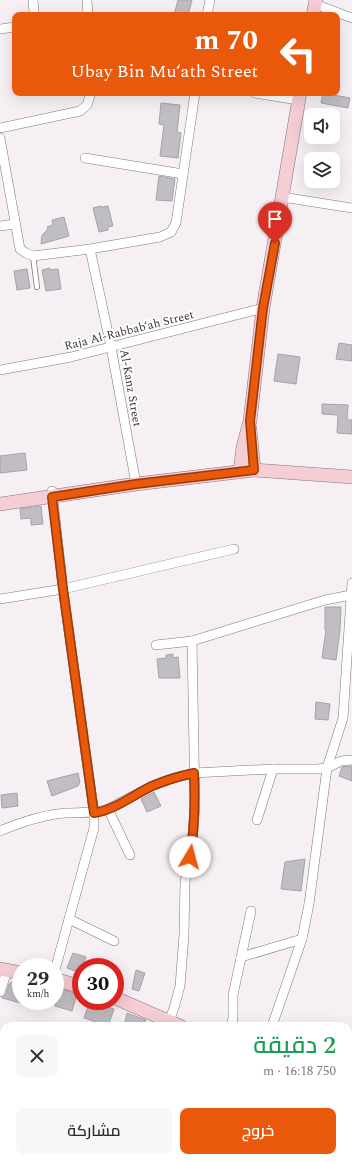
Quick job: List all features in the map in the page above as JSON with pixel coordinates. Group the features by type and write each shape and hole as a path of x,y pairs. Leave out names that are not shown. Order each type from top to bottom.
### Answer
{"street":[{"path":"33,0 33,12"},
{"path":"87,0 88,12"},
{"path":"208,12 210,0"},
{"path":"314,6 333,12"},
{"path":"340,14 352,18"},
{"path":"0,29 12,27"},
{"path":"0,128 80,111 87,105 90,96"},
{"path":"0,138 20,249 26,253 33,256 90,249 160,237 171,232 176,222 195,96"},
{"path":"247,468 250,421 263,308 299,96"},
{"path":"85,158 183,174"},
{"path":"282,197 352,208"},
{"path":"0,226 15,224"},
{"name":"Al-Kanz Street","path":"90,249 111,348 135,481"},
{"name":"Raja Al-Rabbab‘ah Street","path":"0,370 111,348 263,308"},
{"path":"247,468 352,477"},
{"path":"0,504 52,493 135,481 247,468 352,471"},
{"path":"0,497 52,493"},
{"path":"52,493 63,589 94,813 94,828 58,958"},
{"path":"0,598 63,589 234,549"},
{"path":"273,1022 302,939 309,904 327,768 343,718 349,650 352,583"},
{"path":"156,645 192,641 325,600 351,595"},
{"path":"174,1022 174,1008 180,986 184,935 185,882 192,845 195,806 192,641"},
{"path":"0,831 51,815 66,813 94,813 108,809 152,786 194,773 327,768 341,761 352,760"},
{"path":"257,820 273,769"},
{"path":"108,809 130,855"},
{"path":"232,1022 233,995 251,911"},
{"path":"69,919 114,940"},
{"path":"241,956 302,939"},
{"path":"0,992 3,970"},
{"path":"124,1002 169,1022"}],"lane":[{"path":"33,256 37,287"}],"building":[{"path":"178,0 192,0 189,12 175,12"},
{"path":"322,96 339,96 350,98 348,108 321,103"},
{"path":"161,103 180,105 177,132 181,133 178,158 160,156 164,125 159,124"},
{"path":"159,176 175,179 172,201 156,200"},
{"path":"108,206 113,226 108,227 108,230 99,232 93,208"},
{"path":"64,217 69,236 41,244 42,235 48,229 47,227 53,225 52,220"},
{"path":"50,268 50,270 58,269 61,289 46,291 42,270"},
{"path":"27,269 30,288 17,290 14,271"},
{"path":"339,343 352,345 352,361 336,359"},
{"path":"278,354 300,357 296,384 274,381"},
{"path":"322,404 348,405 347,420 352,420 352,434 337,433 338,415 322,414"},
{"path":"25,453 27,470 0,473 0,456"},
{"path":"41,506 43,524 31,525 31,518 21,519 20,509"},
{"path":"325,607 341,607 336,660 322,658 326,630"},
{"path":"173,654 173,658 178,657 180,678 159,678 157,659 166,658 166,655"},
{"path":"316,702 330,704 328,720 315,719"},
{"path":"352,766 352,781 339,776 342,767"},
{"path":"78,773 80,782 78,786 52,796 47,781"},
{"path":"154,792 161,806 147,812 141,799"},
{"path":"17,793 18,806 2,808 1,795"},
{"path":"305,859 301,891 281,889 285,862"},
{"path":"73,953 86,957 72,958 72,970 67,968"},
{"path":"136,970 145,973 139,991 132,989"},
{"path":"12,982 12,1001 2,998 6,994 9,984"},
{"path":"64,990 72,992 72,1011 64,1009"},
{"path":"87,1010 114,1010 109,1022 96,1022 84,1018"},
{"path":"127,1013 146,1020 145,1022 125,1022"}],"route":[{"path":"190,857 195,806 194,773 152,786 108,809 94,813 63,589 52,497 136,484 254,470 250,421 263,308 275,243"}]}
